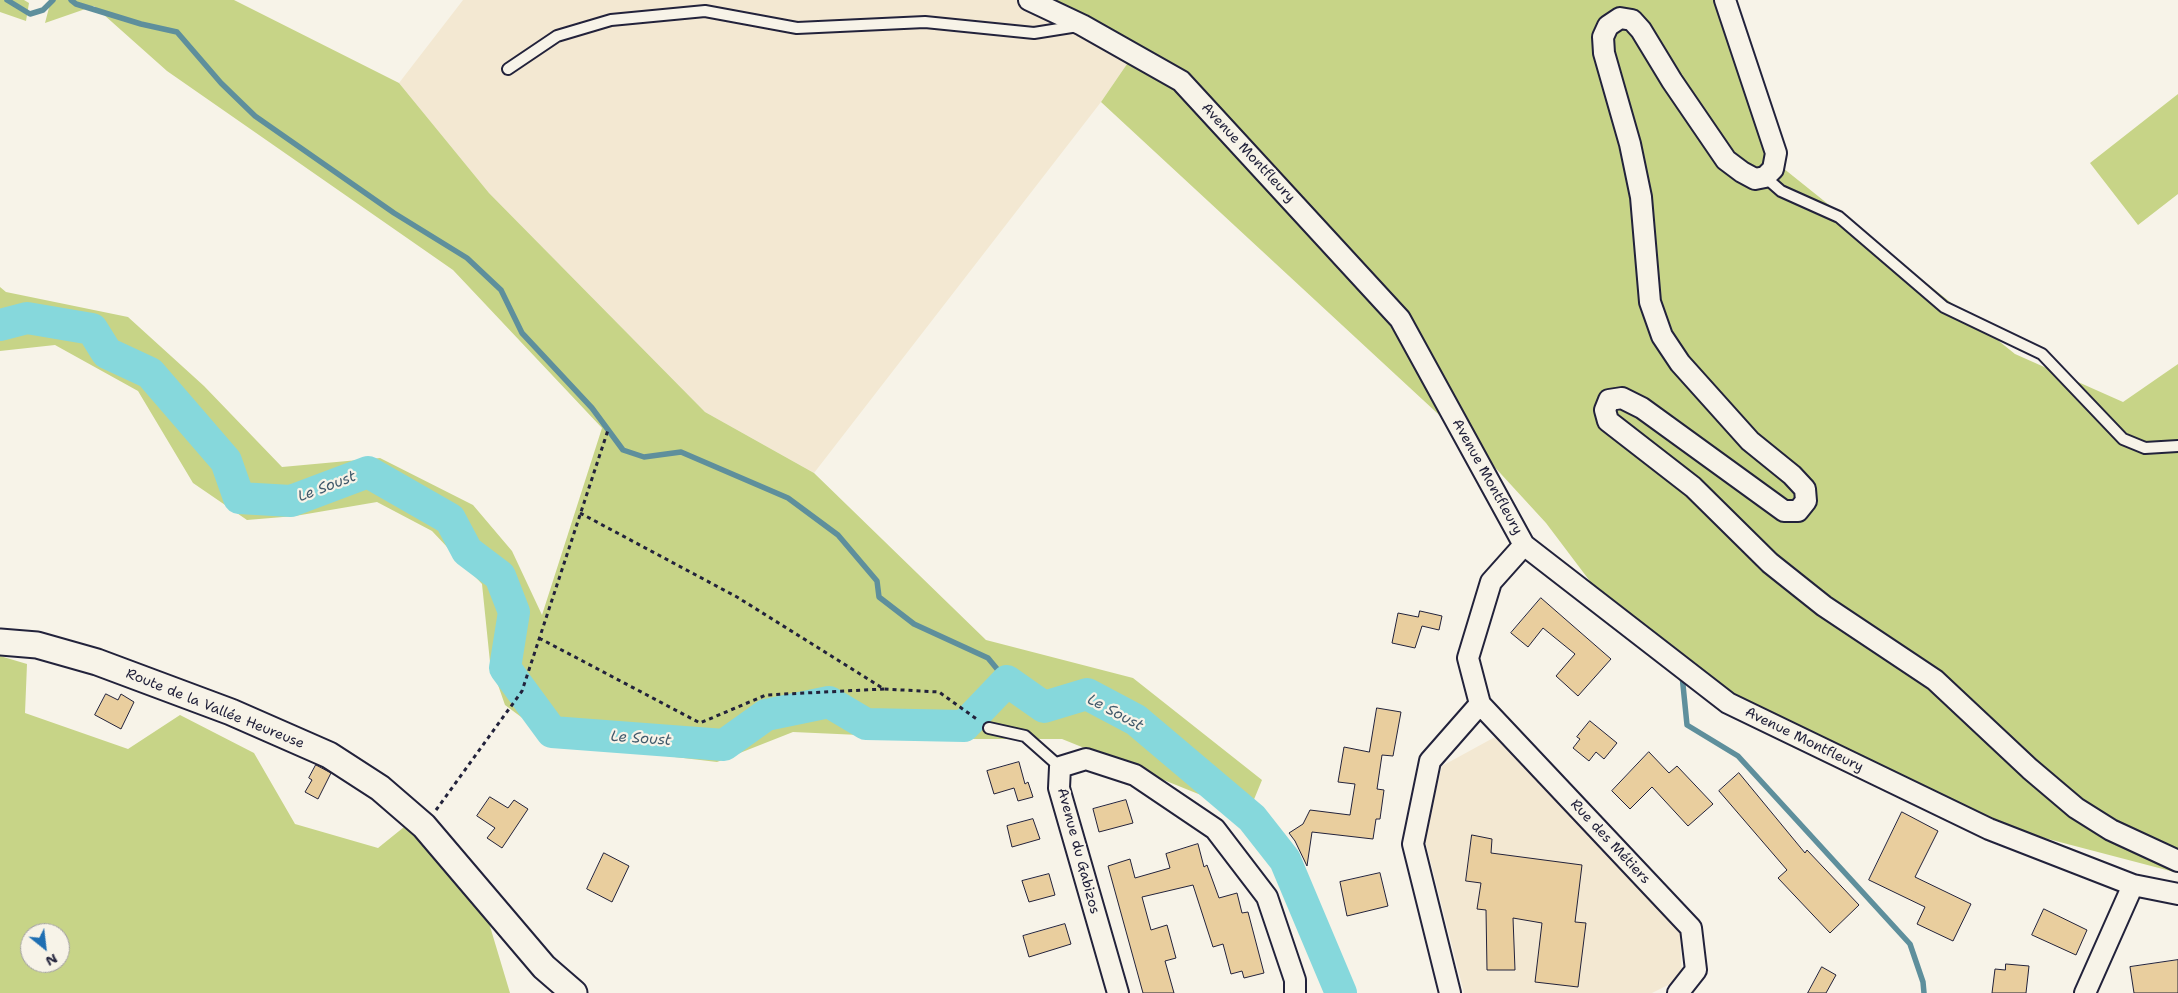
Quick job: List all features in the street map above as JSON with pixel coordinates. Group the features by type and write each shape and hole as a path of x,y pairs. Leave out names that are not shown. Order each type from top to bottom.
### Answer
{"street":[{"name":"Avenue Montfleury","path":"1029,0 1082,25 1182,80 1400,319 1524,545 1728,703 1990,829 2133,885 2178,894"},
{"path":"1725,0 1776,152 1773,170 1765,177 1755,178 1742,172 1726,160 1672,81 1642,30 1632,20 1620,18 1608,26 1603,37 1604,52 1630,144 1640,188 1650,302 1662,336 1680,363 1750,441 1792,475 1805,489 1806,501 1798,511 1784,511 1642,408 1622,398 1609,400 1605,410 1608,421 1693,487 1770,563 1824,606 1936,680 2030,769 2076,808 2111,830 2178,860"},
{"name":"Rue des Métiers","path":"1524,545 1491,582 1468,658 1480,704 1691,928 1696,970 1678,993"},
{"name":"Route de la Vallée Heureuse","path":"0,642 37,645 97,662 230,712 329,755 380,788 424,826 544,968 574,993"},
{"path":"1450,993 1414,844 1430,761 1480,704"},
{"path":"1060,767 1086,760 1136,775 1215,829 1267,897 1295,980 1295,993"},
{"name":"Avenue du Gabizos","path":"1060,767 1059,788 1118,993"},
{"path":"2085,993 2133,885"}],"lane":[{"path":"508,70 557,36 611,20 705,11 797,28 925,22 1034,33 1082,25"},
{"path":"1765,177 1781,191 1840,217 1944,307 2042,354 2123,439 2145,448 2178,446"},
{"path":"988,728 1025,736 1060,767"}],"path":[{"path":"424,826 522,691 608,430"},
{"path":"580,513 736,597 884,689"},
{"path":"539,638 700,723 766,695 884,689 939,692 988,728"}],"shaded area":[{"path":"463,0 1022,0 1127,64 1101,102 814,473 705,412 489,193 399,83"},
{"path":"1495,737 1680,932 1682,978 1652,993 1464,993 1424,836 1442,766"}],"green space":[{"path":"0,0 24,0 29,3 26,21 0,12"},
{"path":"51,0 234,0 399,83 489,193 705,412 814,473 986,640 1133,678 1262,780 1248,814 1062,739 948,739 793,732 717,762 556,743 505,705 490,662 482,584 432,531 377,502 295,516 247,520 193,483 138,391 55,345 0,351 0,287 6,292 128,317 204,386 282,467 380,458 473,505 512,551 542,615 602,428 453,270 167,71 94,6 45,23"},
{"path":"1022,0 1723,0 1778,164 2015,354 2123,402 2178,364 2178,873 2010,829 1727,699 1620,621 1546,523 1490,462 1101,102 1127,64"},
{"path":"2178,94 2178,194 2138,225 2090,163"},
{"path":"0,656 27,664 25,713 128,749 180,715 254,753 295,824 378,848 409,823 486,913 510,993 0,993"}],"building":[{"path":"1541,598 1611,659 1578,696 1556,676 1575,654 1543,628 1528,647 1511,633"},
{"path":"1420,611 1442,616 1439,630 1422,626 1415,648 1392,643 1398,613 1418,617"},
{"path":"106,694 118,700 121,694 134,702 121,729 95,715"},
{"path":"1377,708 1401,712 1393,756 1382,755 1377,789 1384,790 1380,819 1376,819 1373,839 1312,832 1307,866 1289,833 1303,824 1310,810 1350,815 1355,784 1338,782 1344,747 1369,752"},
{"path":"1590,721 1617,743 1604,759 1596,752 1589,761 1573,748 1580,739 1577,737"},
{"path":"1649,752 1669,773 1677,766 1713,804 1688,826 1652,787 1630,809 1612,791"},
{"path":"1019,762 1025,784 1028,782 1033,797 1018,801 1014,788 994,794 987,771"},
{"path":"316,765 331,773 318,799 305,792 312,780 309,778"},
{"path":"1739,773 1805,853 1807,850 1859,905 1830,933 1778,878 1787,870 1719,791"},
{"path":"490,797 508,808 514,800 528,809 502,848 487,838 495,828 477,816"},
{"path":"1126,800 1133,823 1099,832 1093,809"},
{"path":"1902,812 1938,831 1915,877 1971,904 1953,941 1917,924 1925,907 1869,880"},
{"path":"1033,819 1040,839 1012,847 1007,826"},
{"path":"1472,835 1492,839 1491,853 1582,865 1575,922 1586,923 1578,987 1535,982 1542,923 1513,918 1515,970 1487,970 1486,910 1477,909 1481,883 1466,881"},
{"path":"1198,844 1204,867 1207,865 1219,898 1237,893 1242,913 1248,912 1264,973 1244,978 1242,971 1231,974 1223,944 1213,947 1193,885 1142,897 1151,930 1167,925 1176,958 1165,961 1174,993 1143,993 1108,866 1130,859 1135,878 1170,868 1166,854"},
{"path":"604,853 629,866 612,902 587,889"},
{"path":"1380,873 1388,906 1347,916 1340,882"},
{"path":"1049,874 1055,895 1029,902 1022,881"},
{"path":"2044,909 2087,930 2076,955 2032,935"},
{"path":"1065,924 1071,944 1029,957 1023,936"},
{"path":"2178,960 2178,993 2134,993 2130,967"},
{"path":"2006,964 2029,966 2026,993 1992,993 1995,969 2005,970"},
{"path":"1822,967 1836,975 1826,993 1808,993"}],"waterway":[{"path":"7,0 30,14 43,10 53,0"},
{"path":"71,0 76,4 141,24 177,32 221,83 255,116 394,213 467,258 501,290 522,333 592,408 623,450 644,457 681,452 788,498 838,535 877,581 879,597 914,624 988,658 1007,681"},
{"name":"Le Soust","path":"0,325 27,318 92,329 107,353 150,373 226,461 239,498 291,501 368,472 450,519 467,551 500,576 514,612 505,668 552,732 724,745 766,715 829,702 866,724 964,726 1007,681 1044,707 1087,694 1136,720 1252,818 1285,860 1341,993"},
{"path":"1682,675 1687,725 1738,756 1910,944 1923,982 1924,993"}]}
